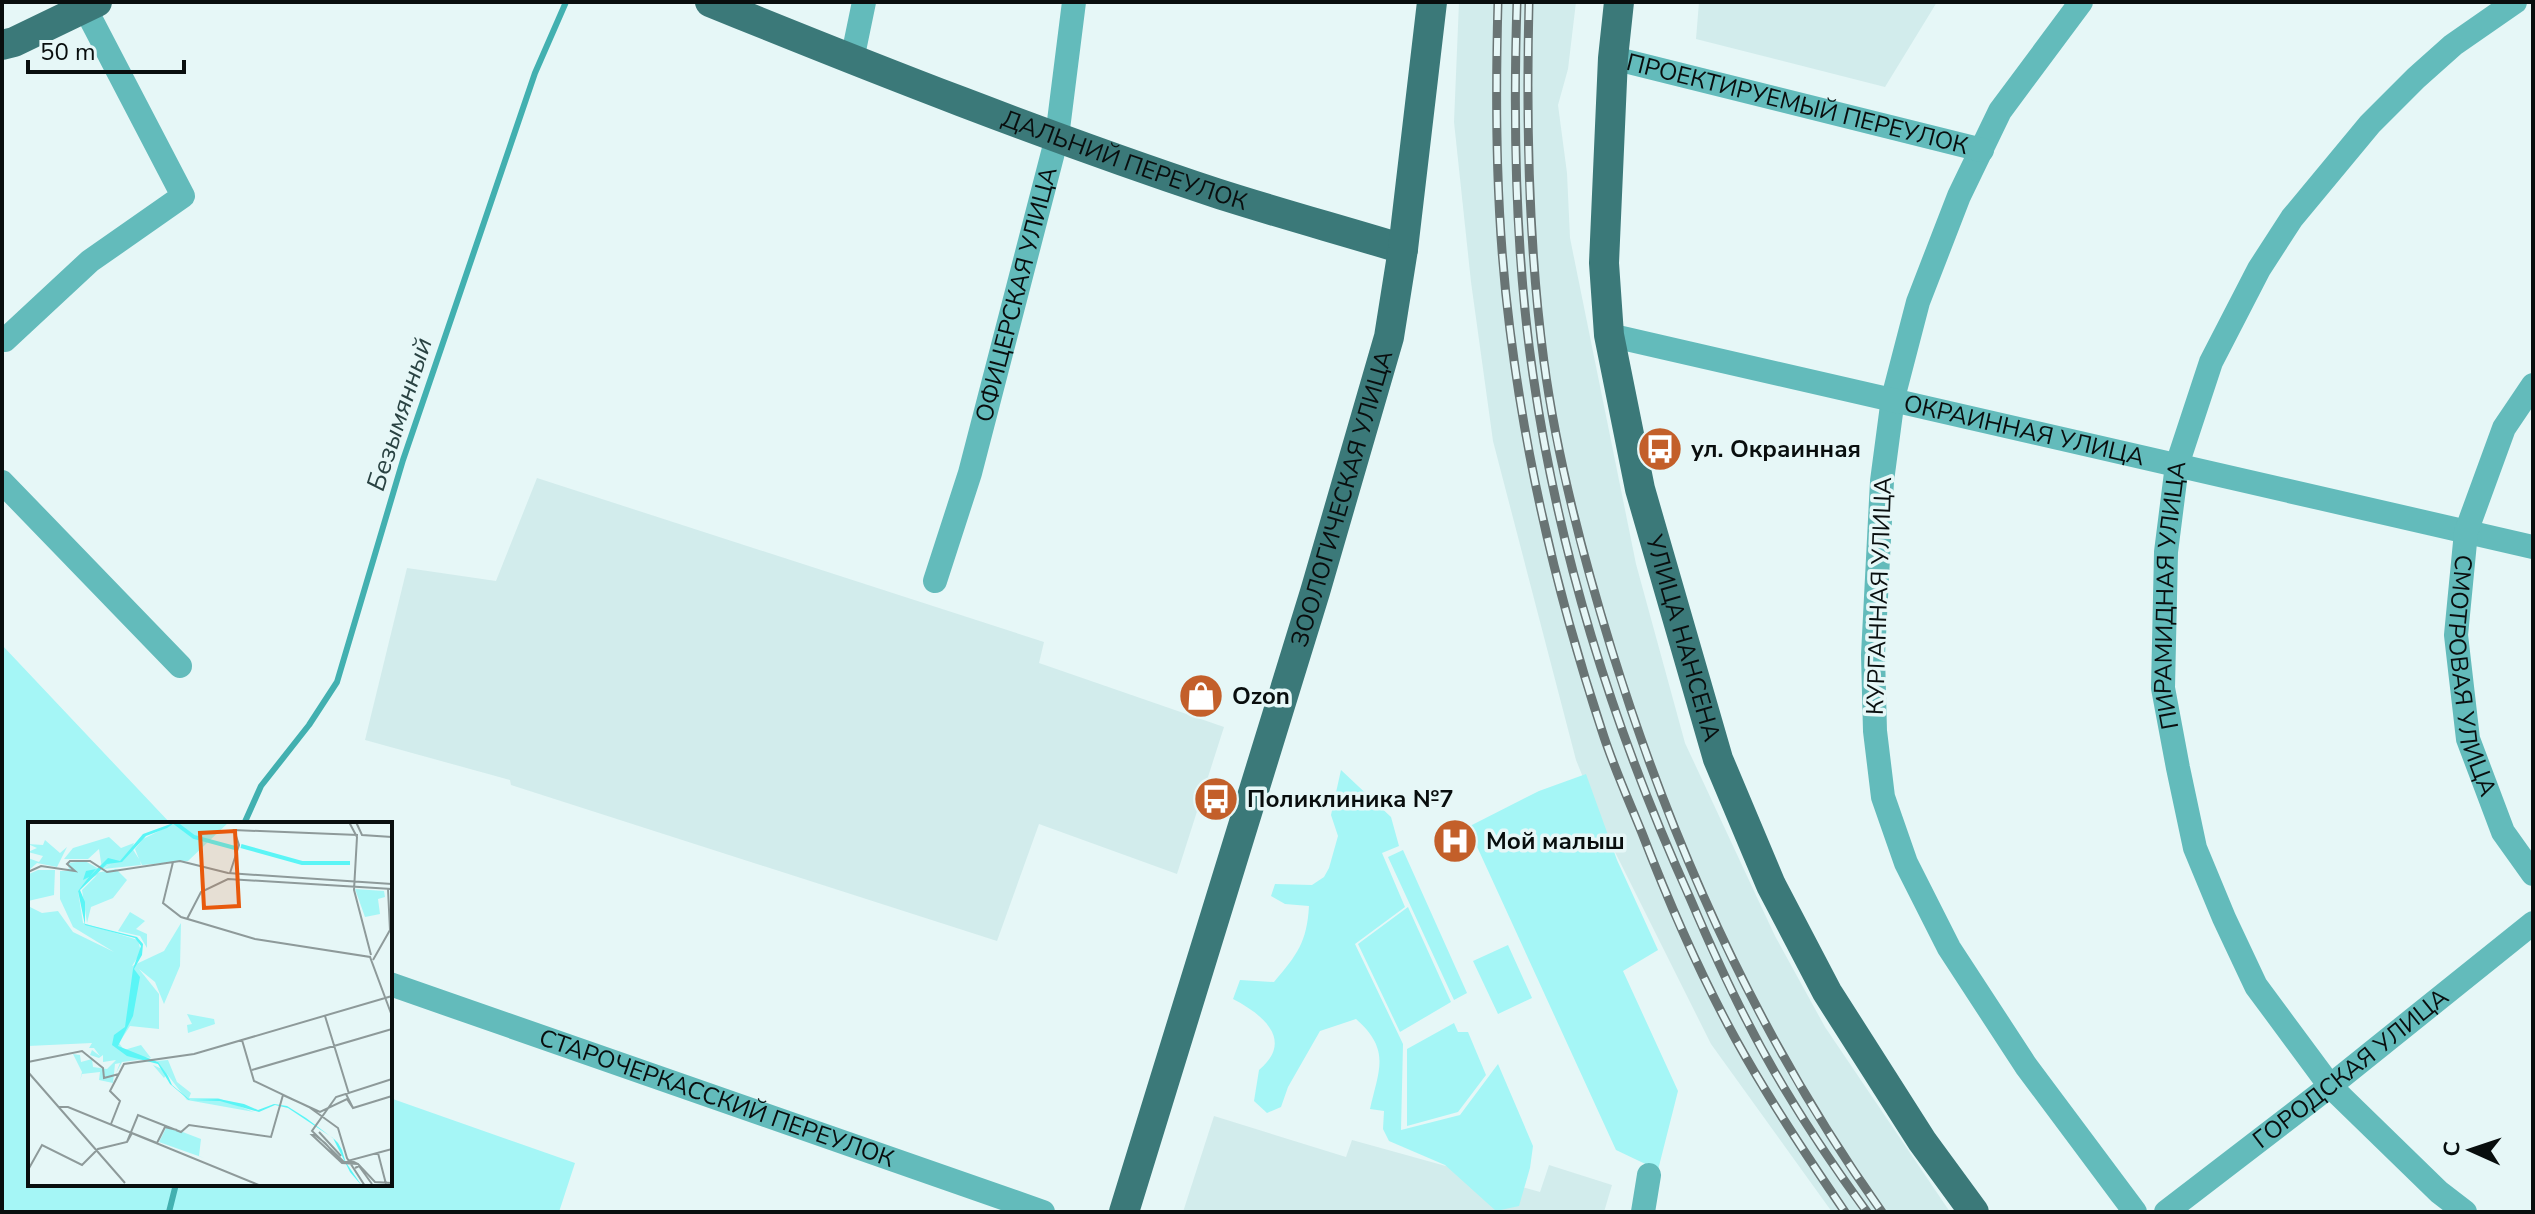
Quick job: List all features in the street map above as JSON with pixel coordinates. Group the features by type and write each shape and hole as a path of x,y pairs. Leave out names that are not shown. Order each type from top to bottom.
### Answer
{"main road":[{"name":"ДАЛЬНИЙ ПЕРЕУЛОК","path":"710,2 852,60 1057,137 1218,194 1403,249"},
{"name":"ЗООЛОГИЧЕСКАЯ УЛИЦА","path":"1124,1212 1302,637 1389,337 1403,249 1432,2"},
{"name":"УЛИЦА НАНСЕНА","path":"1619,2 1613,58 1604,263 1609,335 1640,489 1718,759 1771,885 1827,992 1922,1141 1974,1212"},
{"path":"2,45 91,5"}],"street":[{"path":"852,60 864,2"},
{"name":"ОФИЦЕРСКАЯ УЛИЦА","path":"935,581 970,473 1057,137 1074,2"},
{"name":"КУРГАННАЯ УЛИЦА","path":"2081,2 2000,111 1959,196 1918,302 1893,398 1882,481 1873,655 1875,731 1883,797 1906,863 1949,948 2026,1066 2135,1212"},
{"name":"ПИРАМИДНАЯ УЛИЦА","path":"2465,1212 2439,1192 2330,1086 2256,986 2224,918 2195,848 2163,688 2166,552 2177,465 2211,362 2259,269 2292,218 2360,136 2453,45 2515,2"},
{"path":"5,340 90,261 183,196 91,5"},
{"name":"ПРОЕКТИРУЕМЫЙ ПЕРЕУЛОК","path":"1613,58 1982,150"},
{"name":"ОКРАИННАЯ УЛИЦА","path":"1609,335 2533,547"},
{"name":"СМОТРОВАЯ УЛИЦА","path":"2533,385 2504,428 2466,532 2456,635 2468,739 2503,832 2533,874"},
{"path":"2,482 180,666"},
{"name":"ГОРОДСКАЯ УЛИЦА","path":"2166,1212 2330,1086 2533,923"},
{"name":"СТАРОЧЕРКАССКИЙ ПЕРЕУЛОК","path":"392,985 1043,1212"},
{"path":"1643,1212 1649,1175"}],"shaded area":[{"path":"1459,2 1576,2 1568,69 1558,105 1567,173 1570,238 1636,564 1685,743 1775,936 1825,1027 1950,1212 1832,1212 1711,1044 1606,834 1576,760 1493,441 1471,282 1454,122"},
{"path":"1699,2 1937,2 1885,87 1696,39"},
{"path":"537,478 1044,642 1039,663 1224,727 1177,874 1039,824 997,941 511,785 510,780 365,740 407,568 496,581"},
{"path":"2,645 169,822 28,822 28,1186 392,1186 392,1099 575,1163 559,1212 2,1212"},
{"path":"1341,770 1391,817 1399,846 1382,853 1405,907 1355,944 1403,1044 1401,1130 1460,1115 1498,1064 1533,1146 1519,1206 1496,1211 1445,1165 1389,1141 1383,1129 1384,1111 1370,1109 1379,1071 1378,1051 1367,1030 1356,1019 1320,1031 1288,1087 1281,1107 1267,1113 1254,1101 1259,1070 1269,1059 1274,1038 1263,1020 1233,999 1240,980 1274,982 1299,947 1306,929 1309,906 1285,904 1271,896 1275,884 1312,885 1324,877 1329,868 1338,836 1331,815"},
{"path":"1586,774 1617,860 1658,950 1623,971 1678,1091 1658,1170 1616,1150 1468,827 1539,791"},
{"path":"1403,850 1467,993 1454,1000 1388,857"},
{"path":"1408,907 1451,1002 1400,1032 1358,944"},
{"path":"1508,945 1532,998 1498,1014 1473,961"},
{"path":"1454,1023 1458,1032 1468,1032 1486,1075 1458,1112 1407,1126 1407,1049"},
{"path":"1214,1116 1346,1157 1352,1140 1540,1192 1549,1165 1612,1185 1604,1212 1183,1212"}],"waterway":[{"name":"Безымянный","path":"245,822 261,786 309,725 337,682 403,460 535,73 566,2"},
{"name":"Безымянный","path":"169,1212 176,1186"}],"railway":[{"path":"1498,2 1498,166 1510,330 1536,485 1573,637 1613,761 1697,963 1761,1083 1845,1212"},
{"path":"1517,2 1517,189 1527,329 1544,443 1558,510 1593,642 1637,772 1732,991 1788,1095 1867,1212"},
{"path":"1529,2 1529,182 1539,317 1549,399 1564,472 1601,616 1663,799 1724,942 1797,1080 1882,1212"}],"place":[{"name":"ул. Окраинная","path":"1660,449"},
{"name":"Ozon","path":"1201,696"},
{"name":"Поликлиника №7","path":"1216,799"},
{"name":"Мой малыш","path":"1455,841"}]}
